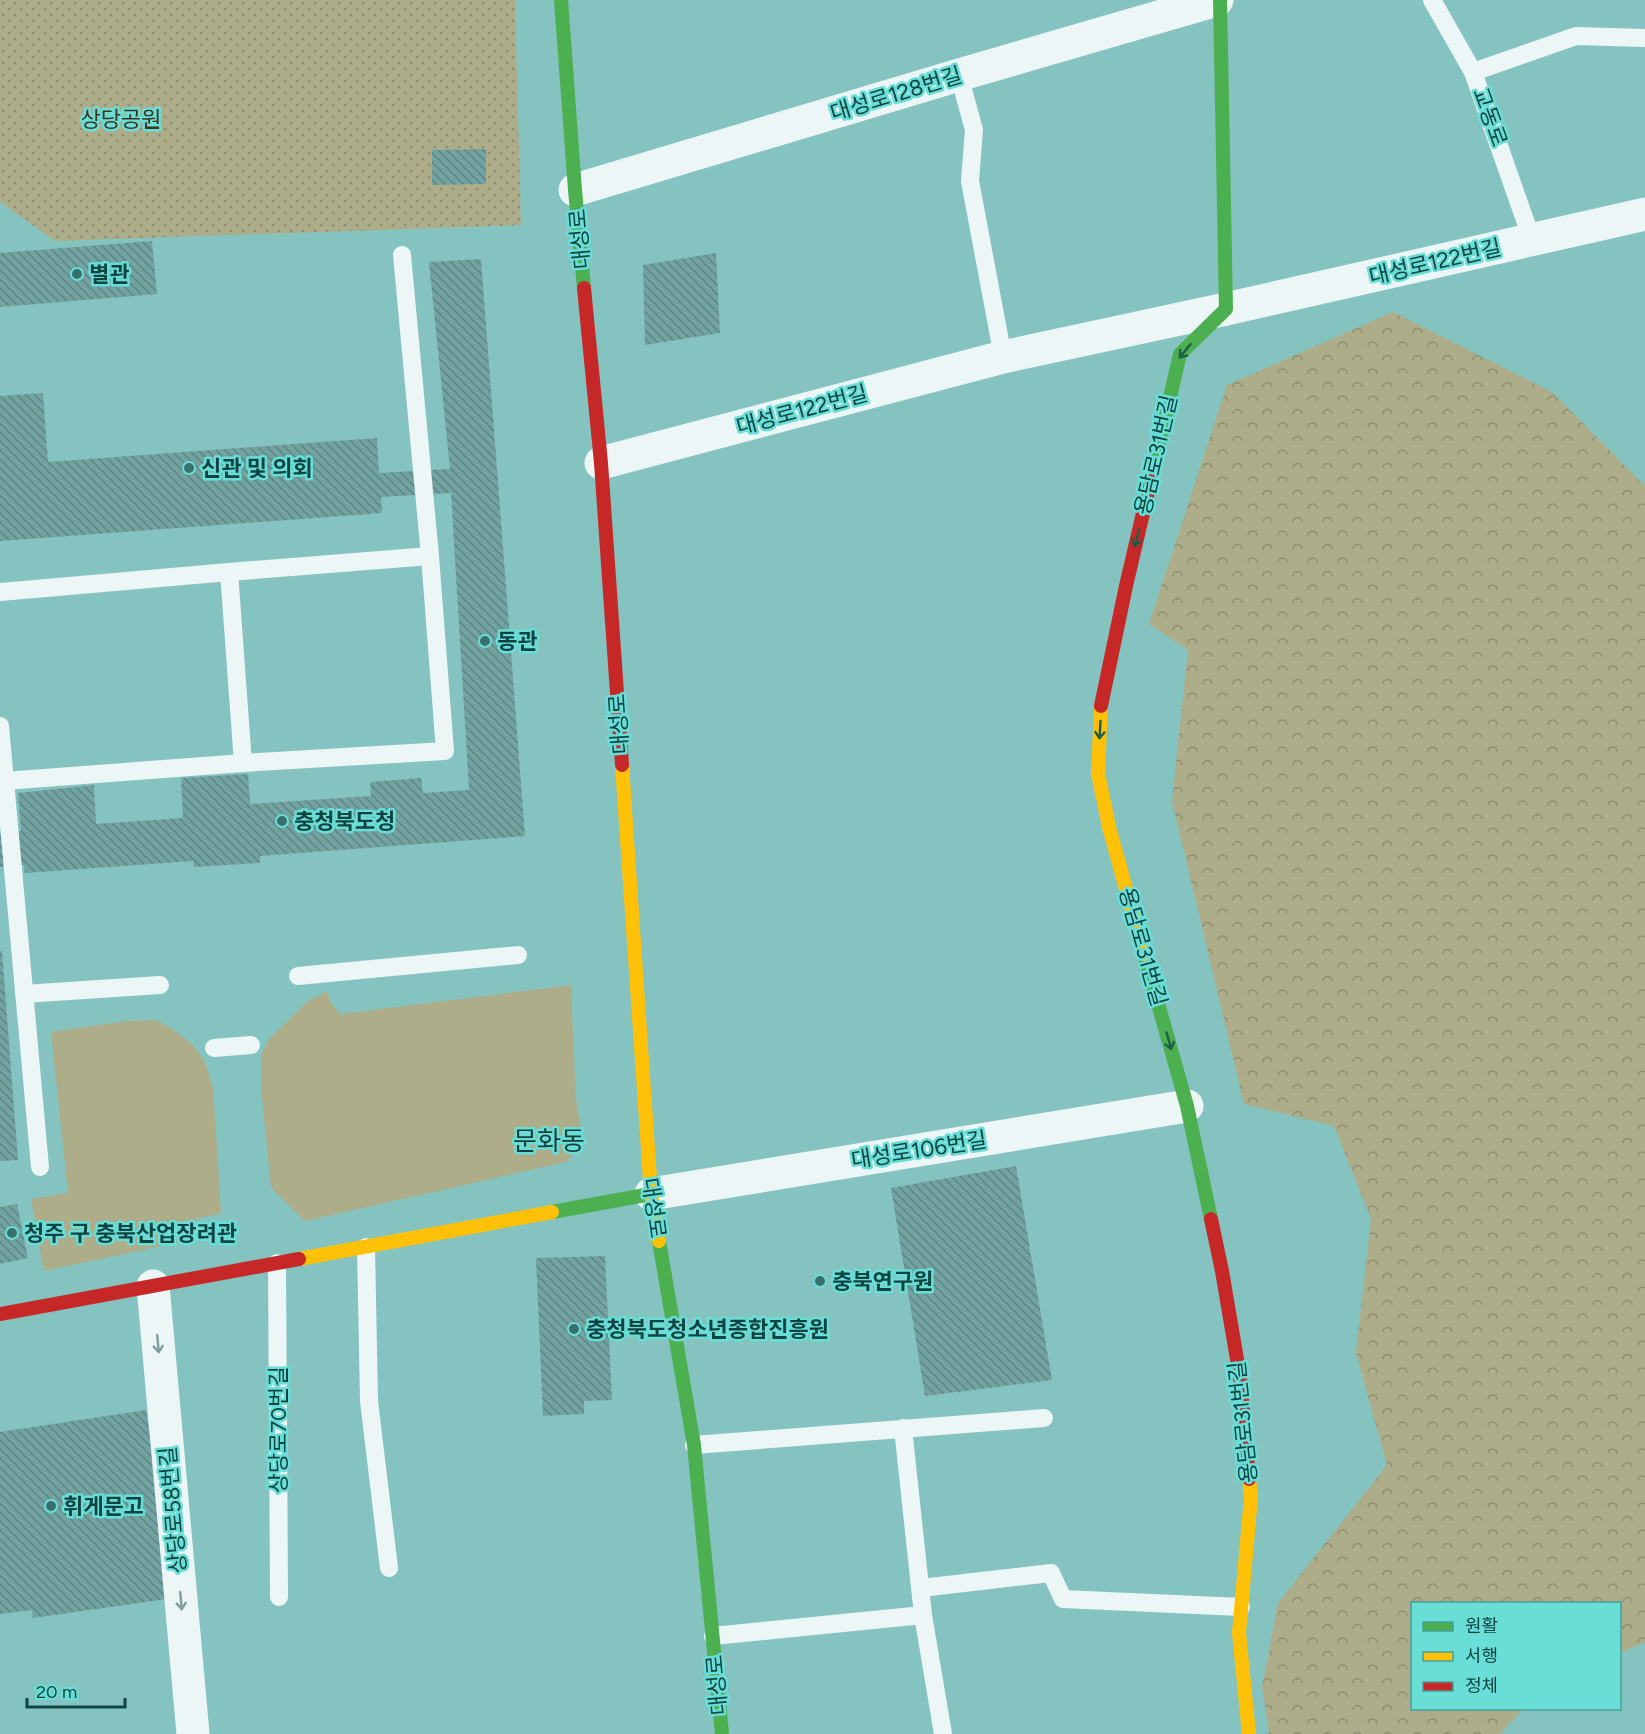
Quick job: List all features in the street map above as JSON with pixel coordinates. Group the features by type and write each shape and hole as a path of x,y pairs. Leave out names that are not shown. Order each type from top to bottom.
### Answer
{"street":[{"name":"대성로","path":"561,0 575,190 601,463 651,1194 694,1445 722,1734"},
{"name":"대성로128번길","path":"575,190 1219,0"},
{"path":"1219,0 1226,309"},
{"name":"대성로122번길","path":"601,463 1003,357 1645,214"},
{"name":"용담로31번길","path":"1226,309 1180,354 1126,586 1101,706 1098,773 1109,827 1188,1106 1222,1271 1240,1377 1251,1497 1239,1633 1249,1734"},
{"name":"대성로106번길","path":"651,1194 1188,1106"},
{"path":"0,1314 651,1194"},
{"name":"상당로58번길","path":"153,1286 193,1734"}],"lane":[{"name":"교동로","path":"1432,0 1473,72 1532,240"},
{"path":"1473,72 1576,36 1645,38"},
{"path":"959,75 974,130 970,180 1003,357"},
{"path":"4,781 445,751 430,556 402,255"},
{"path":"0,592 430,556"},
{"path":"229,572 243,763"},
{"path":"0,726 40,1167"},
{"path":"297,976 518,955"},
{"path":"24,994 160,985"},
{"path":"214,1048 251,1045"},
{"path":"366,1247 369,1401 389,1568"},
{"name":"상당로70번길","path":"278,1263 279,1597"},
{"path":"694,1445 1044,1418"},
{"path":"903,1428 923,1615 943,1734"},
{"path":"921,1588 1051,1574 1063,1599 1241,1606"},
{"name":"대성로","path":"713,1636 923,1615"}],"green space":[{"name":"상당공원","path":"0,0 515,0 521,225 55,241 0,202"},
{"path":"1393,312 1552,392 1645,486 1645,1642 1621,1653 1621,1602 1411,1602 1411,1710 1522,1710 1500,1734 1269,1734 1262,1687 1278,1603 1387,1465 1356,1353 1371,1219 1334,1126 1244,1104 1172,801 1188,650 1149,624 1227,385"},
{"path":"571,985 576,1100 582,1133 579,1148 566,1162 305,1221 271,1188 261,1087 261,1054 270,1038 308,1001 328,991 329,1000 340,1014"},
{"path":"156,1020 191,1043 205,1062 213,1087 221,1213 196,1219 195,1239 44,1271 31,1199 68,1193 51,1032 126,1021"}],"building":[{"path":"486,149 486,184 432,185 432,150"},
{"name":"별관","path":"152,241 157,294 0,307 0,253"},
{"path":"716,253 720,333 645,345 643,265"},
{"path":"481,259 525,836 260,856 260,863 194,867 193,861 25,873 24,865 0,867 0,833 21,831 18,793 94,785 96,824 183,818 181,778 248,774 250,804 371,796 370,782 421,778 423,793 469,790 451,493 381,497 382,513 0,541 0,396 43,393 48,462 377,438 379,473 450,469 429,262"},
{"path":"0,951 2,951 18,1160 0,1161"},
{"path":"1016,1166 1052,1380 925,1396 891,1188"},
{"name":"청주 구 충북산업장려관","path":"17,1204 28,1258 0,1264 0,1207"},
{"name":"충청북도청소년종합진흥원","path":"605,1256 612,1400 584,1401 584,1414 543,1416 536,1258"},
{"path":"146,1410 174,1598 33,1618 32,1610 0,1614 0,1432"}],"traffic: fast":[{"path":"561,0 584,288"},
{"path":"1154,466 1180,354 1226,309 1220,0"},
{"path":"1144,954 1187,1106 1211,1219"},
{"path":"552,1212 651,1194"},
{"path":"659,1241 694,1445 722,1734"}],"traffic: slow":[{"path":"1101,706 1098,773 1109,827 1144,954"},
{"path":"622,765 651,1194 659,1241"},
{"path":"299,1259 552,1212"},
{"path":"1249,1479 1251,1497 1239,1633 1249,1734"}],"traffic: jam":[{"path":"584,288 601,463 622,765"},
{"path":"1101,706 1154,466"},
{"path":"1211,1219 1240,1377 1249,1479"},
{"path":"0,1314 299,1259"}],"place":[{"name":"별관","path":"77,274"},
{"name":"신관 및 의회","path":"189,468"},
{"name":"동관","path":"485,641"},
{"name":"충청북도청","path":"282,821"},
{"name":"청주 구 충북산업장려관","path":"12,1233"},
{"name":"충북연구원","path":"820,1281"},
{"name":"충청북도청소년종합진흥원","path":"574,1329"},
{"name":"휘게문고","path":"51,1506"}],"district":[{"name":"문화동","path":"549,1141"}]}
